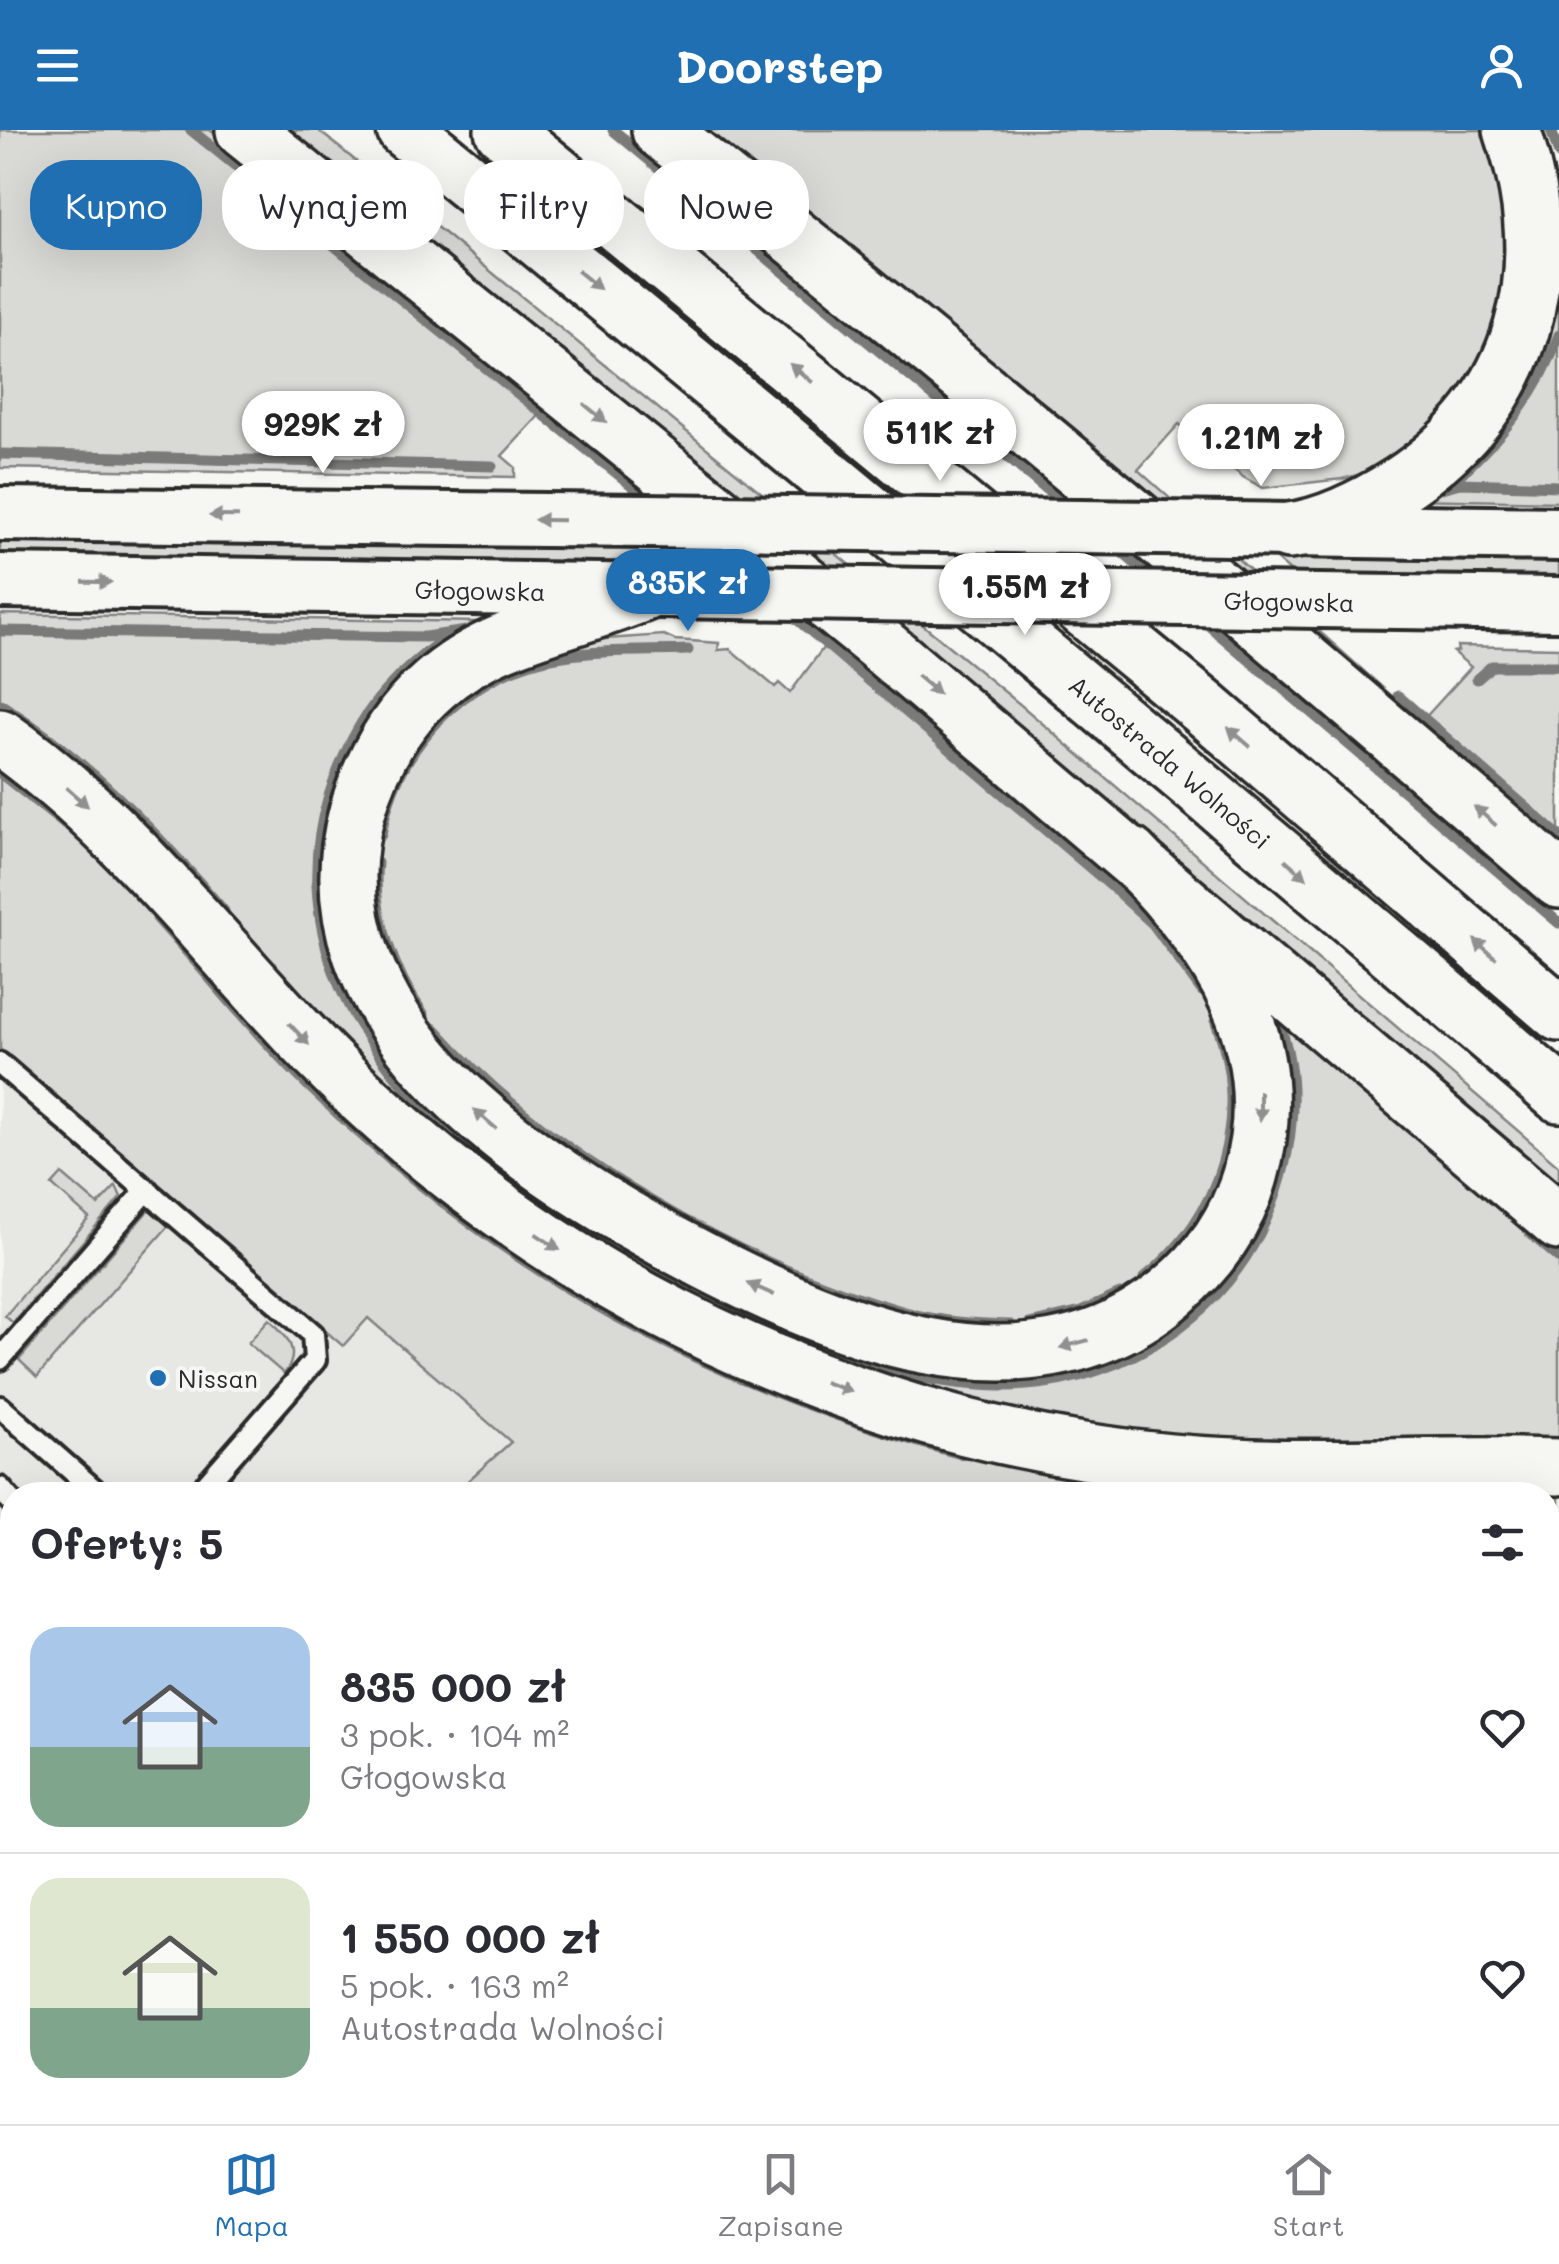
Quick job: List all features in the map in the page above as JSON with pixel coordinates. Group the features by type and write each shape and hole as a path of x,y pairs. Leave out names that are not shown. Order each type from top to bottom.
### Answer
{"highway":[{"path":"244,130 877,642 1559,1222"},
{"name":"Autostrada Wolności","path":"405,130 803,455 1229,811 1559,1094"},
{"path":"503,130 1188,694 1559,1013"},
{"path":"660,130 698,160"},
{"path":"687,130 712,160"},
{"path":"1289,530 1337,517 1412,476 1470,424 1512,362 1535,305 1541,248 1536,202 1512,130"},
{"path":"809,250 1204,575 1559,880"},
{"path":"644,593 500,642 437,682 409,708 382,748 363,790 351,834 348,879 354,927 370,977 414,1048 490,1125 566,1181 660,1238 800,1306 869,1331 943,1349 1018,1353 1060,1348 1105,1335 1156,1306 1206,1259 1232,1220 1249,1179 1259,1136 1259,1068 1250,1029 1224,974 1178,904 1130,855"},
{"path":"0,737 78,797 124,842 316,1053 449,1172 618,1286 735,1346 895,1407 999,1435 1086,1451 1167,1462 1267,1468 1559,1468"}],"main road":[{"path":"0,514 1559,534"},
{"name":"Głogowska","path":"0,581 1559,604"}],"lane":[{"path":"0,1064 313,1334 315,1360 208,1482"},
{"path":"0,1359 146,1190"},
{"path":"0,1408 85,1482"}],"shaded area":[{"path":"0,130 210,130 247,160 222,160 222,250 358,250 628,469 603,468 539,416 502,456 515,467 515,477 0,468"},
{"path":"276,130 318,130 355,160 312,160"},
{"path":"705,130 1497,130 1525,284 1441,429 1369,472 1263,488 1243,477 1179,424 1138,470 1421,722 1471,667 1453,652 1458,651 1457,646 1559,648 1559,854 809,224 809,160 729,157"},
{"path":"444,233 1022,706 1559,1166 1559,1202 420,250 444,250"},
{"path":"1559,294 1559,502 1407,499 1539,358 1550,335"},
{"path":"0,534 664,544 697,571 0,562"},
{"path":"1268,552 1559,556 1559,584 1298,578"},
{"path":"0,614 482,622 366,739 382,1037 897,1359 1203,1290 1257,992 1559,1241 1559,1454 1168,1449 810,1362 475,1174 0,720"},
{"path":"664,635 675,640 719,643 718,650 730,649 775,687 779,683 790,693 826,644 841,644 1151,908 1233,1034 1236,1156 1176,1264 1056,1330 906,1323 638,1205 444,1056 372,923 380,797 449,696 562,642"},
{"path":"0,760 34,784 283,1043 835,1405 1523,1482 466,1482 511,1442 368,1318 343,1346 184,1208 37,1377 19,1360 165,1191 0,1049"},
{"path":"0,1004 588,1482 0,1482"},
{"path":"62,1174 98,1205 116,1186 121,1197 13,1323 5,1316 89,1218 52,1185"},
{"path":"269,1319 292,1351 284,1374 248,1343"}],"waterway":[{"path":"191,130 655,504"},
{"path":"613,130 1071,510"},
{"path":"1551,130 1559,154"},
{"path":"1461,474 1531,394 1559,335"},
{"path":"0,454 492,466"},
{"path":"1430,491 1460,483 1559,486"},
{"path":"700,541 740,574"},
{"path":"1112,544 1155,580"},
{"path":"786,610 1153,924 1202,991"},
{"path":"1200,618 1559,923"},
{"path":"0,631 425,637 467,631"},
{"path":"444,639 403,673 371,708 347,749 328,799 317,859 317,889 327,950 337,979 365,1033 386,1063 425,1109 461,1142 527,1191 632,1259 752,1321 877,1367 939,1380 1000,1386 1040,1384 1078,1376 1151,1346 1213,1298 1238,1268 1271,1208 1287,1151 1292,1091 1289,1061 1271,1006"},
{"path":"381,835 398,778 413,753 431,729 475,690 528,664 567,655 688,650"},
{"path":"1477,679 1492,666 1559,666"},
{"path":"1398,696 1559,836"},
{"path":"0,704 92,773 224,911"},
{"path":"0,773 63,823"},
{"path":"377,863 378,902 387,943 424,1015"},
{"path":"157,918 315,1092 460,1216 536,1268 695,1357 780,1394 961,1454"},
{"path":"1144,1278 1171,1254 1193,1226 1211,1195 1223,1162 1230,1128 1231,1092 1216,1022"},
{"path":"435,1029 533,1121 591,1163 714,1236 842,1292 905,1312 944,1320 1011,1325"},
{"path":"1530,1233 1559,1258"},
{"path":"1029,1324 1081,1312 1120,1294"}],"place":[{"name":"Nissan","path":"158,1378"}]}
